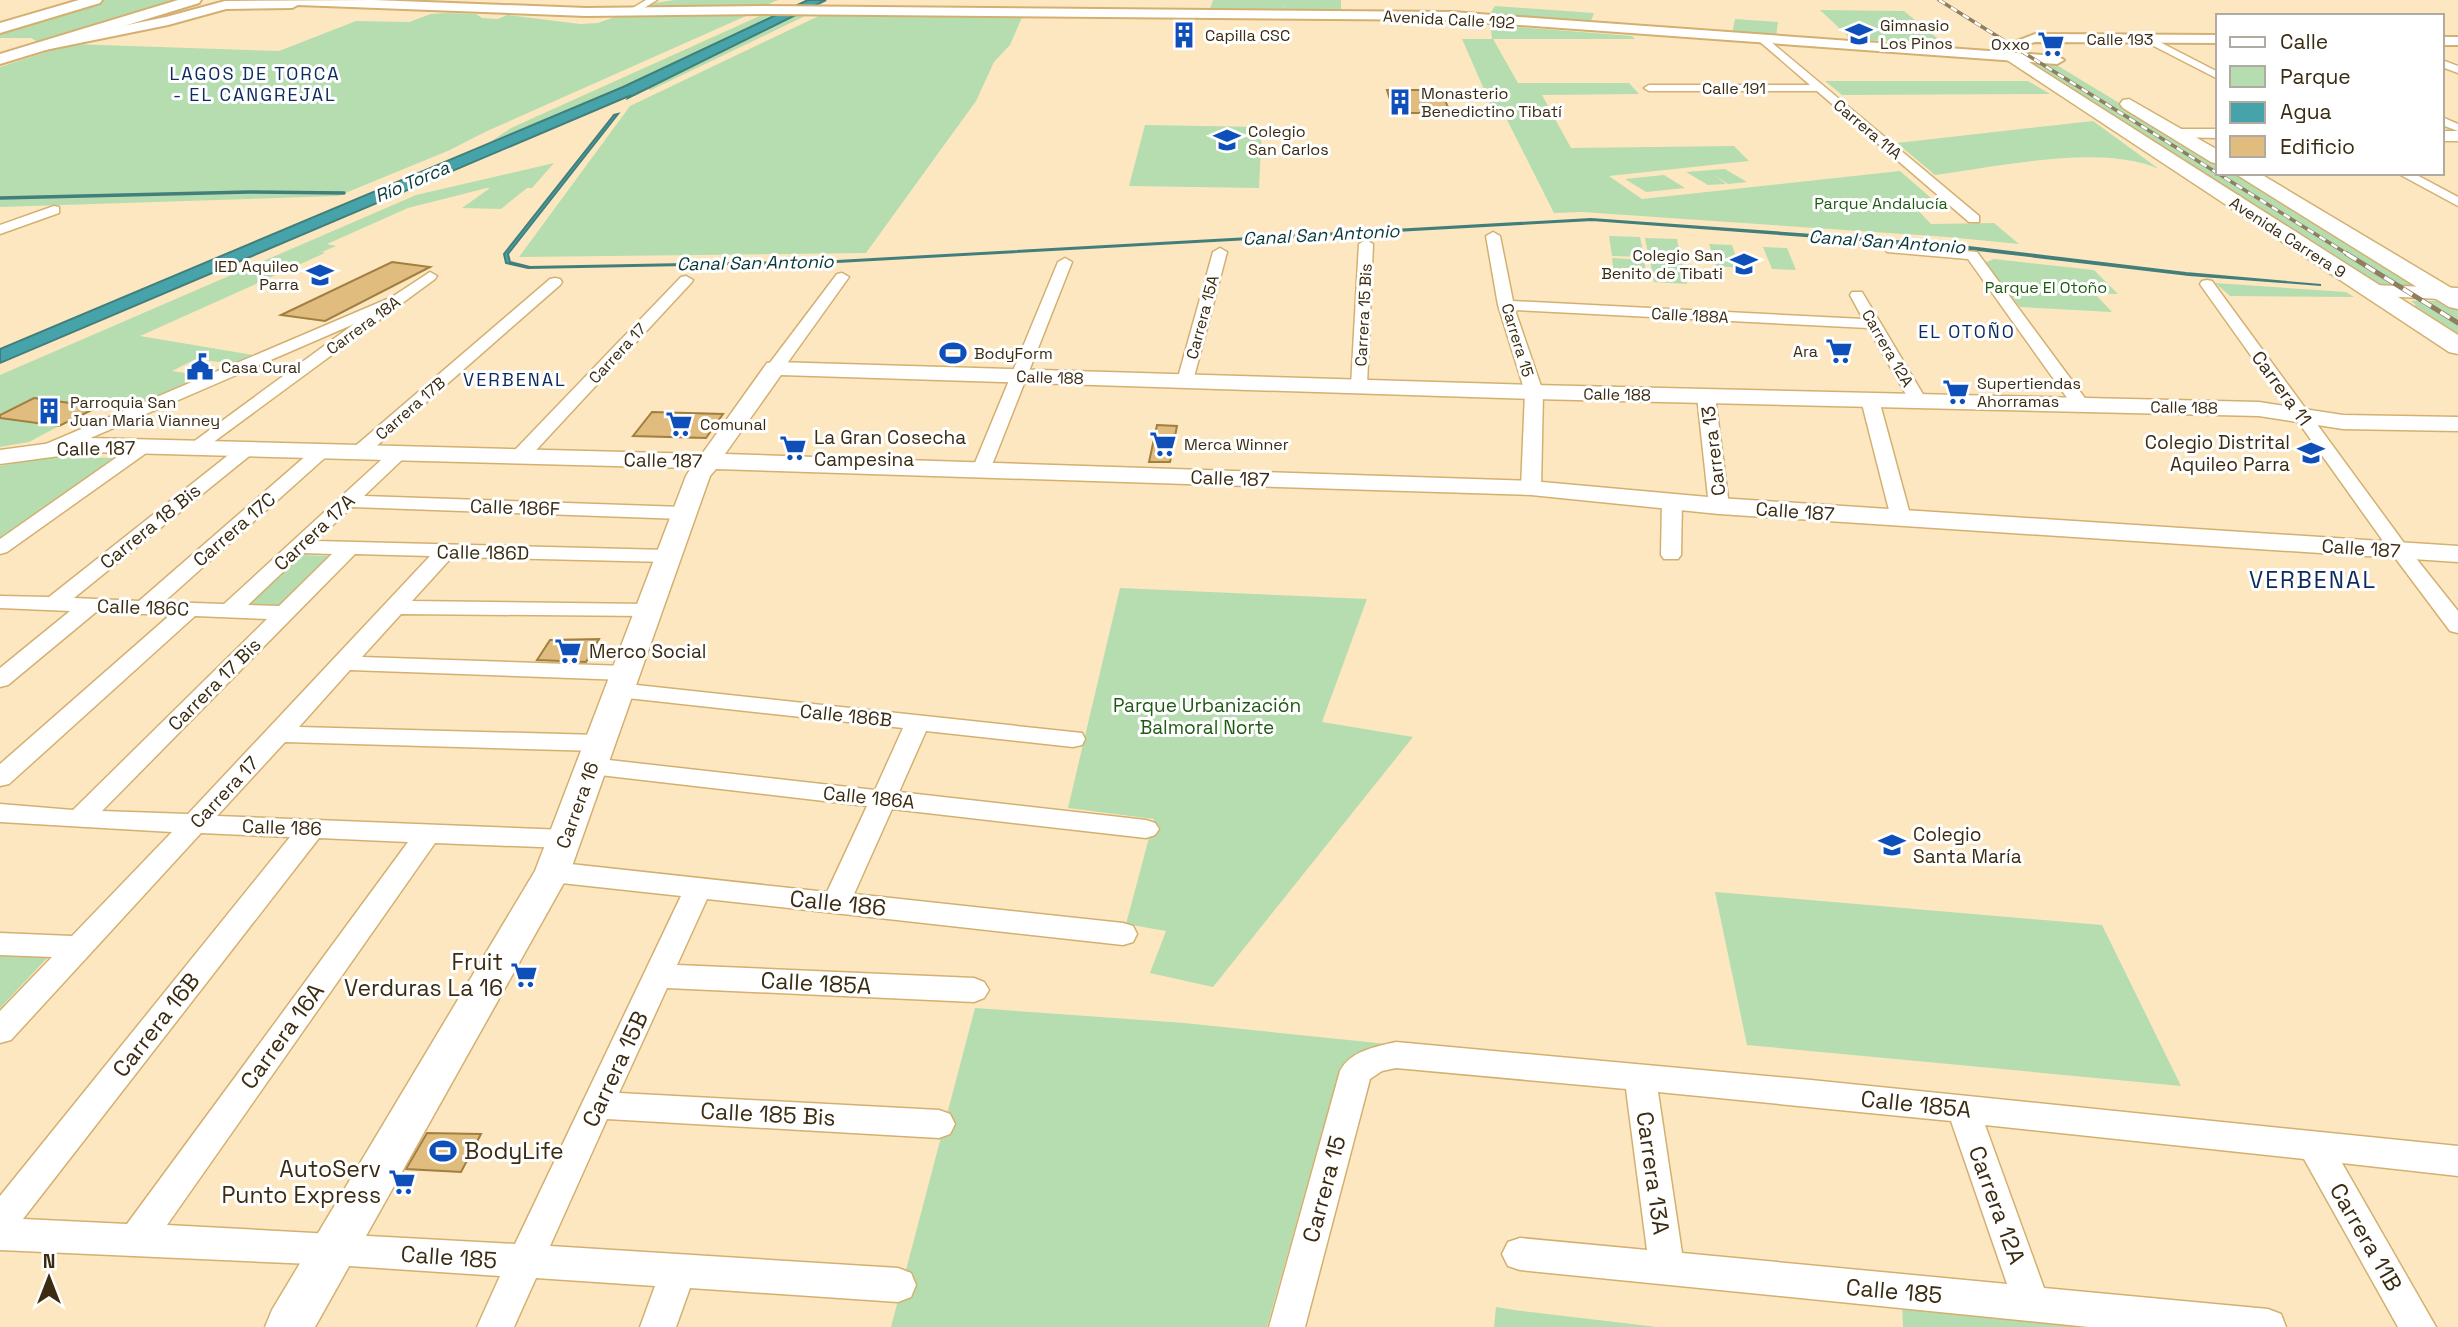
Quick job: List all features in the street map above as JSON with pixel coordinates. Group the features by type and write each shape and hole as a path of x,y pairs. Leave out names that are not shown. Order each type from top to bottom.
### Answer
{"highway":[{"path":"0,28 95,0"},
{"path":"0,59 194,0"},
{"path":"0,40 27,44 0,59"}],"main road":[{"name":"Avenida Calle 192","path":"272,0 505,13 578,22 599,19 604,16 601,14 631,12"},
{"name":"Avenida Calle 192","path":"40,47 168,22 230,4 270,3 586,12 811,10 1452,16 1762,39 2019,49 2063,64"},
{"path":"586,12 601,14"},
{"name":"Calle 193","path":"2019,49 2029,38 2216,39"},
{"name":"Avenida Carrera 9","path":"2019,49 2371,291 2458,346"},
{"path":"2111,93 2216,157"},
{"name":"Avenida Carrera 9","path":"2247,175 2453,297"}],"street":[{"path":"631,12 651,1 663,0"},
{"name":"Carrera 11A","path":"1762,39 1974,219"},
{"path":"2147,39 2216,75"},
{"name":"Calle 191","path":"1649,88 1819,88"},
{"path":"2184,137 2216,134"},
{"path":"2184,137 2216,141"},
{"path":"2407,175 2458,202"},
{"path":"0,230 54,210"},
{"name":"Carrera 15","path":"1493,236 1506,305 1534,392 1531,488"},
{"name":"Carrera 15 Bis","path":"1359,386 1366,244"},
{"path":"1892,249 1972,255 2081,405"},
{"name":"Carrera 15A","path":"1185,381 1220,252"},
{"path":"981,470 1065,262"},
{"name":"Carrera 18A","path":"194,448 430,276"},
{"name":"Carrera 16","path":"289,1327 558,855 683,513 706,461 842,277"},
{"name":"Carrera 17","path":"519,457 686,280"},
{"name":"Carrera 17B","path":"359,453 555,282"},
{"name":"Carrera 11","path":"2207,284 2400,551 2458,626"},
{"path":"2371,291 2453,297"},
{"name":"Carrera 12A","path":"1857,295 1918,401"},
{"path":"52,448 397,300"},
{"name":"Calle 188A","path":"1506,305 1874,324"},
{"name":"Calle 188","path":"775,368 1534,392 2259,409 2343,422 2458,424"},
{"name":"Carrera 13","path":"1706,396 1719,506"},
{"path":"1870,400 1900,518"},
{"name":"Calle 187","path":"2,457 89,445 706,461 1531,488 1719,506 2458,554"},
{"path":"0,548 143,447"},
{"name":"Carrera 18 Bis","path":"54,604 247,449"},
{"name":"Carrera 17C","path":"145,607 322,451"},
{"name":"Carrera 17A","path":"230,611 398,454"},
{"name":"Calle 186F","path":"348,501 683,513"},
{"path":"1671,555 1672,501"},
{"name":"Calle 186D","path":"298,547 667,556"},
{"name":"Carrera 17 Bis","path":"79,819 350,548"},
{"name":"Carrera 17","path":"0,1031 279,734 446,551"},
{"name":"Calle 186C","path":"2,603 285,613"},
{"path":"0,680 91,605"},
{"path":"395,607 648,610"},
{"path":"0,778 190,609"},
{"name":"Calle 186B","path":"344,663 622,682 918,722 1073,738"},
{"path":"836,902 918,722"},
{"name":"Calle 186A","path":"279,734 595,754 883,799 1146,829"},
{"name":"Calle 186","path":"0,813 79,819 428,833 558,855 698,888 1123,934"},
{"name":"Carrera 16B","path":"0,1222 312,828"},
{"name":"Carrera 16A","path":"136,1240 428,833"},
{"name":"Carrera 15B","path":"495,1327 698,888"},
{"path":"0,944 80,947"},
{"name":"Calle 185A","path":"658,976 974,990"},
{"name":"Calle 185A","path":"1374,1060 1396,1055 1640,1077 2458,1161"},
{"name":"Carrera 15","path":"1287,1327 1356,1071 1374,1060"},
{"name":"Carrera 13A","path":"1640,1077 1667,1268"},
{"name":"Calle 185 Bis","path":"598,1105 939,1124"},
{"name":"Carrera 12A","path":"1963,1109 2031,1302"},
{"name":"Carrera 11B","path":"2314,1146 2418,1327"},
{"name":"Calle 185","path":"0,1234 334,1249 898,1285"},
{"name":"Calle 185","path":"1520,1254 2268,1327"},
{"path":"657,1327 679,1271"}],"green space":[{"path":"102,0 185,0 37,45 38,42 31,38 0,38 0,31"},
{"path":"675,0 778,0 764,6 643,9 654,3"},
{"path":"1213,0 1341,0 1341,10 1285,10 1285,4 1284,10 1210,9"},
{"path":"1495,6 1594,13 1590,24 1488,17"},
{"path":"1820,10 1904,11 1942,42 1852,40"},
{"path":"755,12 450,150 338,196 0,207 0,67 71,44 279,51 356,21 409,22 431,14 476,14 482,18 498,19 507,15 580,24 598,23 623,14"},
{"path":"766,13 778,14 623,87 490,142 511,128"},
{"path":"825,13 1023,15 1010,45 994,62 976,101 866,253 519,257 630,106"},
{"path":"796,15 807,15 651,90 645,89"},
{"path":"1735,19 1778,22 1776,37 1732,34"},
{"name":"Parque Andalucía","path":"1504,26 1632,36 1635,39 1493,39 1518,83 1629,83 1639,94 1542,95 1571,148 1734,146 1749,161 1609,176 1642,199 1900,171 1938,204 1913,205 1931,224 1994,223 2019,244 1582,212 1554,213 1504,114 1493,110 1462,39 1492,39 1491,30"},
{"path":"2031,62 2055,64 2216,162 2216,175 2239,175 2420,285 2373,285"},
{"path":"1825,81 2028,81 2050,94 1842,95"},
{"path":"2093,121 2159,169 2135,161 2080,157 1935,175 1897,143"},
{"path":"1145,125 1262,127 1259,188 1129,186"},
{"path":"554,163 532,188 527,188 501,209 462,208 490,188 408,208 327,244 336,246 322,252 325,253 140,336 253,355 127,411 35,398 0,415 0,375 416,195","holes":["196,359 227,363 204,376 172,371"]},
{"path":"1725,169 1747,182 1728,184 1713,174 1726,184 1708,185 1686,172"},
{"path":"1664,175 1685,188 1646,192 1625,179"},
{"path":"1609,236 1640,237 1644,257 1612,256"},
{"path":"1645,238 1677,239 1681,260 1649,258"},
{"path":"1709,244 1732,245 1740,268 1716,266"},
{"path":"1763,247 1787,248 1796,270 1772,269"},
{"path":"1612,258 1644,260 1648,282 1615,280"},
{"name":"Parque El Otoño","path":"1994,259 2094,270 2118,294 2094,293 2112,312 2020,307 1984,263"},
{"path":"1650,260 1682,262 1687,284 1654,282"},
{"path":"2215,283 2346,292 2354,297 2230,296"},
{"path":"2411,301 2442,301 2458,311 2458,337 2408,305 2416,305"},
{"path":"0,418 59,426 29,442 0,447"},
{"path":"51,456 115,458 0,538 0,466"},
{"path":"301,555 333,556 278,610 244,609"},
{"name":"Parque Urbanización Balmoral Norte","path":"1120,588 1367,599 1322,722 1413,737 1213,987 1150,973 1166,931 1126,924 1154,819 1068,808"},
{"path":"1715,892 2102,925 2181,1086 1747,1045"},
{"path":"0,955 48,957 0,1008"},
{"path":"975,1008 1184,1023 1397,1045 1341,1072 1267,1327 891,1327"},
{"path":"1902,1301 2111,1327 1903,1327"},
{"path":"1496,1307 1514,1310 1657,1327 1494,1327"}],"water":[{"name":"Río Torca","path":"808,0 826,0 628,98 629,96 0,363 0,349 623,87"},
{"name":"Canal San Antonio","path":"618,114 508,254 510,262 530,267 837,261 1591,219 1952,245 2186,273 2321,285 2189,275 1953,247 1592,220 837,262 528,268 506,263 504,254 614,115"}],"building":[{"name":"Monasterio Benedictino Tibatí","path":"1387,90 1441,90 1449,110 1435,110 1436,113 1401,113 1400,109 1393,109"},
{"path":"392,262 430,267 325,321 281,315"},
{"name":"Parroquia San Juan Maria Vianney","path":"34,398 98,407 59,426 0,418 0,415"},
{"name":"Comunal","path":"652,412 723,414 706,438 633,436"},
{"name":"Merca Winner","path":"1157,425 1177,426 1170,462 1149,462"},
{"name":"Merco Social","path":"599,639 586,662 537,660 550,640"},
{"name":"BodyLife","path":"427,1133 481,1134 461,1172 406,1169"}],"waterway":[{"path":"0,198 249,192 344,193"}],"railway":[{"path":"1939,0 2216,172"},
{"path":"2220,175 2349,255"},
{"path":"2347,254 2458,323"}],"place":[{"name":"Gimnasio Los Pinos","path":"1859,34"},
{"name":"Capilla CSC","path":"1184,35"},
{"name":"Oxxo","path":"2051,44"},
{"name":"Monasterio Benedictino Tibatí","path":"1400,102"},
{"name":"Colegio San Carlos","path":"1227,140"},
{"name":"Colegio San Benito de Tibati","path":"1744,264"},
{"name":"IED Aquileo Parra","path":"320,275"},
{"name":"Ara","path":"1839,351"},
{"name":"BodyForm","path":"953,353"},
{"name":"Casa Cural","path":"200,367"},
{"name":"Supertiendas Ahorramas","path":"1956,392"},
{"name":"Parroquia San Juan Maria Vianney","path":"49,411"},
{"name":"Comunal","path":"679,424"},
{"name":"Merca Winner","path":"1163,444"},
{"name":"La Gran Cosecha Campesina","path":"793,448"},
{"name":"Colegio Distrital Aquileo Parra","path":"2311,453"},
{"name":"Merco Social","path":"568,651"},
{"name":"Colegio Santa María","path":"1892,845"},
{"name":"Fruit Verduras La 16","path":"524,975"},
{"name":"BodyLife","path":"443,1151"},
{"name":"AutoServ Punto Express","path":"402,1182"}],"district":[{"name":"LAGOS DE TORCA - EL CANGREJAL","path":"255,84"},
{"name":"EL OTOÑO","path":"1967,332"},
{"name":"VERBENAL","path":"515,380"},
{"name":"VERBENAL","path":"2313,580"}]}
